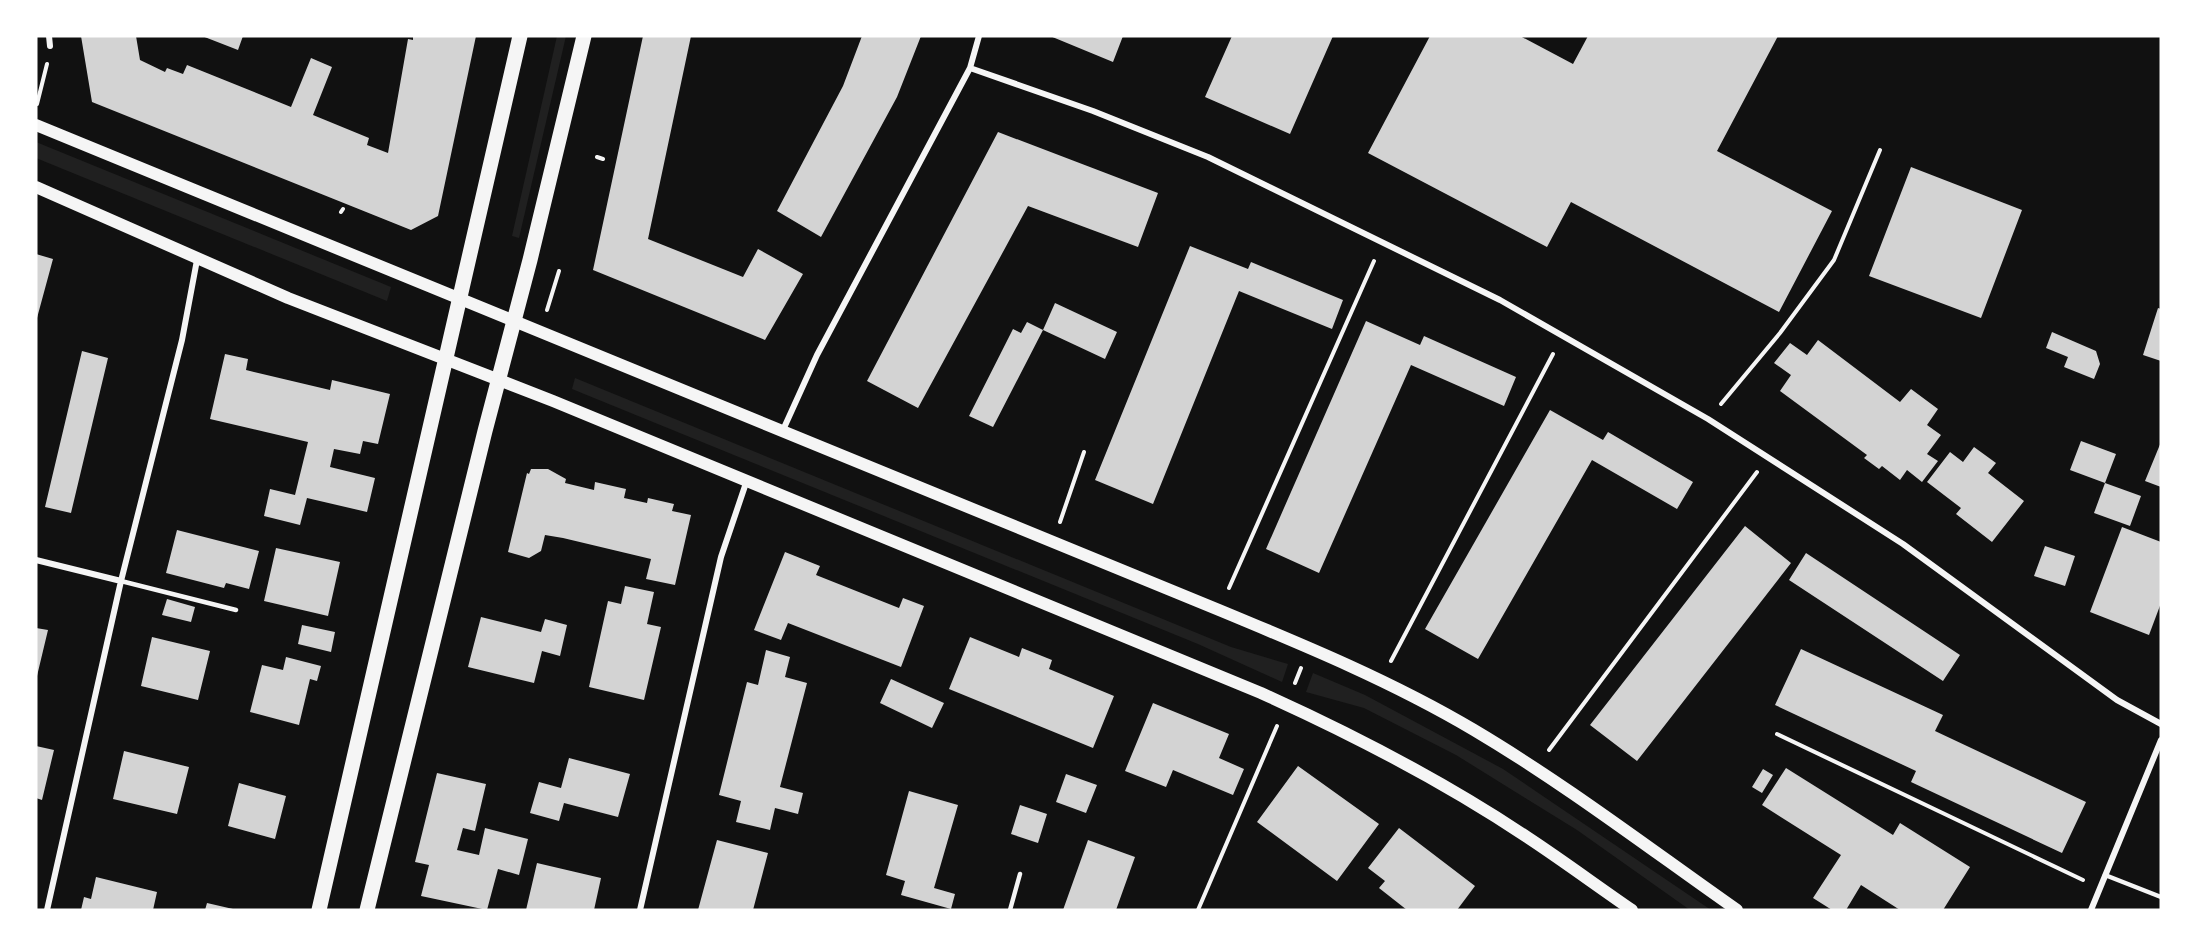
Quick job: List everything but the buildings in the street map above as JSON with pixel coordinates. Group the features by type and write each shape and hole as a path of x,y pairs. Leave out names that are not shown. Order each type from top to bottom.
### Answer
{"main road":[{"path":"319,910 520,36"},
{"path":"367,910 584,36"},
{"path":"36,125 783,429 1310,648 1381,680 1474,730 1535,768 1737,910"},
{"path":"36,187 197,260 747,480 1128,636 1285,704 1444,786 1526,837 1632,910"}],"street":[{"path":"49,36 50,46"},
{"path":"783,429 817,355 969,68 980,36"},
{"path":"969,68 1093,111 1208,157 1383,241 1563,335 1708,419 1903,544 2117,700 2161,724"},
{"path":"47,910 121,581 182,340 197,260"},
{"path":"640,910 721,557 747,480"},
{"path":"36,560 121,581"},
{"path":"2091,910 2161,740"}],"lane":[{"path":"121,581 236,610"},
{"path":"1010,910 1020,874"},
{"path":"2105,875 2161,897"}],"path":[{"path":"36,107 50,46"},
{"path":"1708,419 1779,333 1834,260 1880,150"},
{"path":"597,157 603,159"},
{"path":"1219,610 1383,241"},
{"path":"1381,680 1563,335"},
{"path":"1054,542 1084,452"},
{"path":"1535,768 1768,457"},
{"path":"1198,910 1310,648"},
{"path":"1777,734 2100,888"}],"shaded area":[{"path":"557,36 566,36 519,238 512,236"},
{"path":"36,142 391,287 387,301 36,158"},
{"path":"575,378 1231,647 1288,664 1282,682 1198,644 572,389"},
{"path":"1313,673 1365,695 1503,769 1711,910 1690,910 1577,830 1456,755 1364,708 1306,692"}]}
